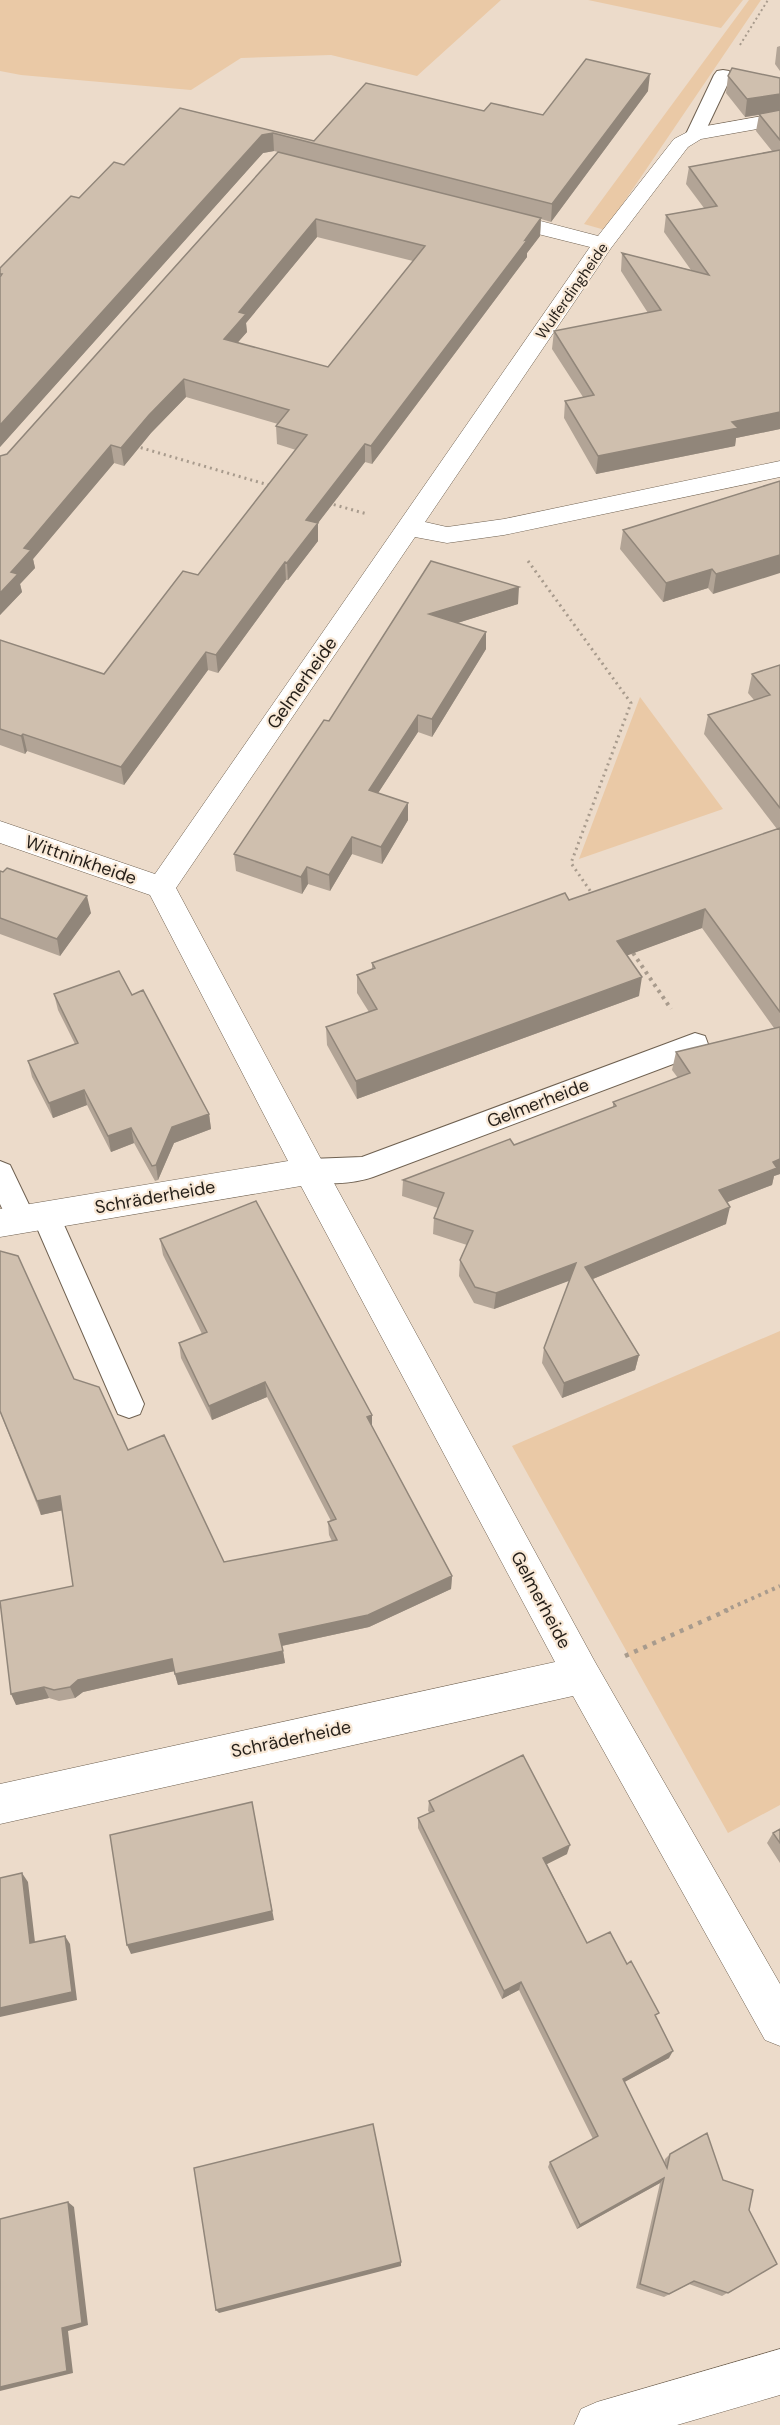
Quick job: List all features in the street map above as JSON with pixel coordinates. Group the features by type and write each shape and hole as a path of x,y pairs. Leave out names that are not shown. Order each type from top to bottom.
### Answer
{"street":[{"path":"695,134 780,119"},
{"name":"Wulferdingheide","path":"409,527 603,244 681,143 695,134"},
{"path":"478,212 603,244"},
{"path":"409,527 447,535 504,527 780,469"},
{"name":"Gelmerheide","path":"409,527 161,887 310,1171 582,1675 780,2025"},
{"name":"Wittninkheide","path":"0,832 161,887"},
{"name":"Schräderheide","path":"22,1219 310,1171"},
{"name":"Schräderheide","path":"0,1804 582,1675"},
{"path":"597,2425 780,2372"}],"lane":[{"path":"695,134 723,75"},
{"name":"Gelmerheide","path":"310,1171 363,1169 695,1044"},
{"path":"0,1173 22,1219 129,1404"}],"path":[{"path":"723,75 768,0"},
{"path":"134,446 283,490"},
{"path":"317,500 409,527"},
{"path":"504,527 631,703 571,863 597,901"},
{"path":"630,949 695,1044"},
{"path":"582,1675 780,1586"}],"shaded area":[{"path":"0,0 501,0 417,76 331,55 241,58 191,90 21,75 0,71"},
{"path":"588,0 743,0 721,28"},
{"path":"749,0 761,0 605,230 584,224"},
{"path":"640,697 723,809 579,859"},
{"path":"780,1331 780,1805 728,1833 512,1446"}],"building":[{"path":"586,59 650,74 552,204 273,133 262,135 0,425 0,277 2,274 0,274 0,268 71,196 79,198 114,162 124,165 180,108 314,141 366,83 484,111 491,103 543,115"},
{"path":"732,68 780,78 780,94 747,99 728,76"},
{"path":"780,110 780,140 759,114"},
{"path":"780,150 780,412 732,422 738,428 598,456 565,401 594,395 554,331 661,310 622,253 709,275 666,215 717,206 689,167"},
{"path":"278,152 541,218 525,240 528,239 371,446 365,444 306,520 318,523 287,563 285,562 216,655 206,652 121,767 23,734 21,736 0,729 0,640 104,674 183,571 198,575 307,435 276,426 289,410 184,379 121,448 111,445 24,548 31,550 11,572 18,574 0,593 0,456 7,454","holes":["316,219 425,246 328,367 224,339 246,314 239,312"]},
{"path":"780,481 780,555 716,574 712,569 666,583 623,530"},
{"path":"431,561 519,587 429,614 486,632 432,719 418,715 369,790 408,803 381,847 352,837 329,875 307,867 301,877 234,854 324,720 329,721"},
{"path":"780,665 780,808 708,715 770,695 752,674"},
{"path":"780,828 780,1012 705,909 617,941 642,977 356,1081 326,1027 377,1009 357,975 375,968 372,963 565,893 569,900"},
{"path":"7,868 87,896 57,939 0,918 0,871 3,872"},
{"path":"119,971 132,995 143,990 209,1114 172,1127 156,1165 152,1166 131,1128 108,1136 84,1090 49,1103 28,1061 78,1043 54,994"},
{"path":"780,1027 780,1159 773,1162 777,1168 719,1190 730,1207 585,1267 639,1355 564,1383 544,1348 576,1263 496,1293 475,1287 460,1260 473,1231 434,1218 444,1193 403,1180 510,1139 514,1145 616,1106 613,1102 690,1073 676,1052"},
{"path":"256,1201 372,1415 367,1417 452,1576 368,1615 279,1634 283,1651 175,1674 172,1659 78,1680 70,1687 54,1690 44,1687 11,1694 0,1601 73,1586 60,1496 37,1501 0,1411 0,1251 18,1256 74,1379 99,1387 128,1450 164,1435 224,1562 337,1540 328,1522 336,1519 265,1382 209,1406 179,1343 207,1332 160,1239"},
{"path":"523,1755 570,1845 543,1858 587,1943 610,1932 627,1964 631,1961 659,2013 655,2015 673,2051 623,2079 667,2168 670,2154 707,2133 723,2180 753,2190 749,2210 777,2264 728,2293 694,2281 669,2294 640,2284 664,2178 580,2225 550,2162 598,2136 521,1982 504,1991 418,1818 434,1811 429,1801"},
{"path":"252,1802 272,1911 127,1945 110,1835"},
{"path":"780,1829 780,1843 773,1833"},
{"path":"22,1873 30,1943 65,1936 72,1992 0,2008 0,1878"},
{"path":"373,2124 401,2262 216,2310 194,2168"},
{"path":"68,2202 82,2323 62,2328 67,2371 0,2387 0,2219"}]}
